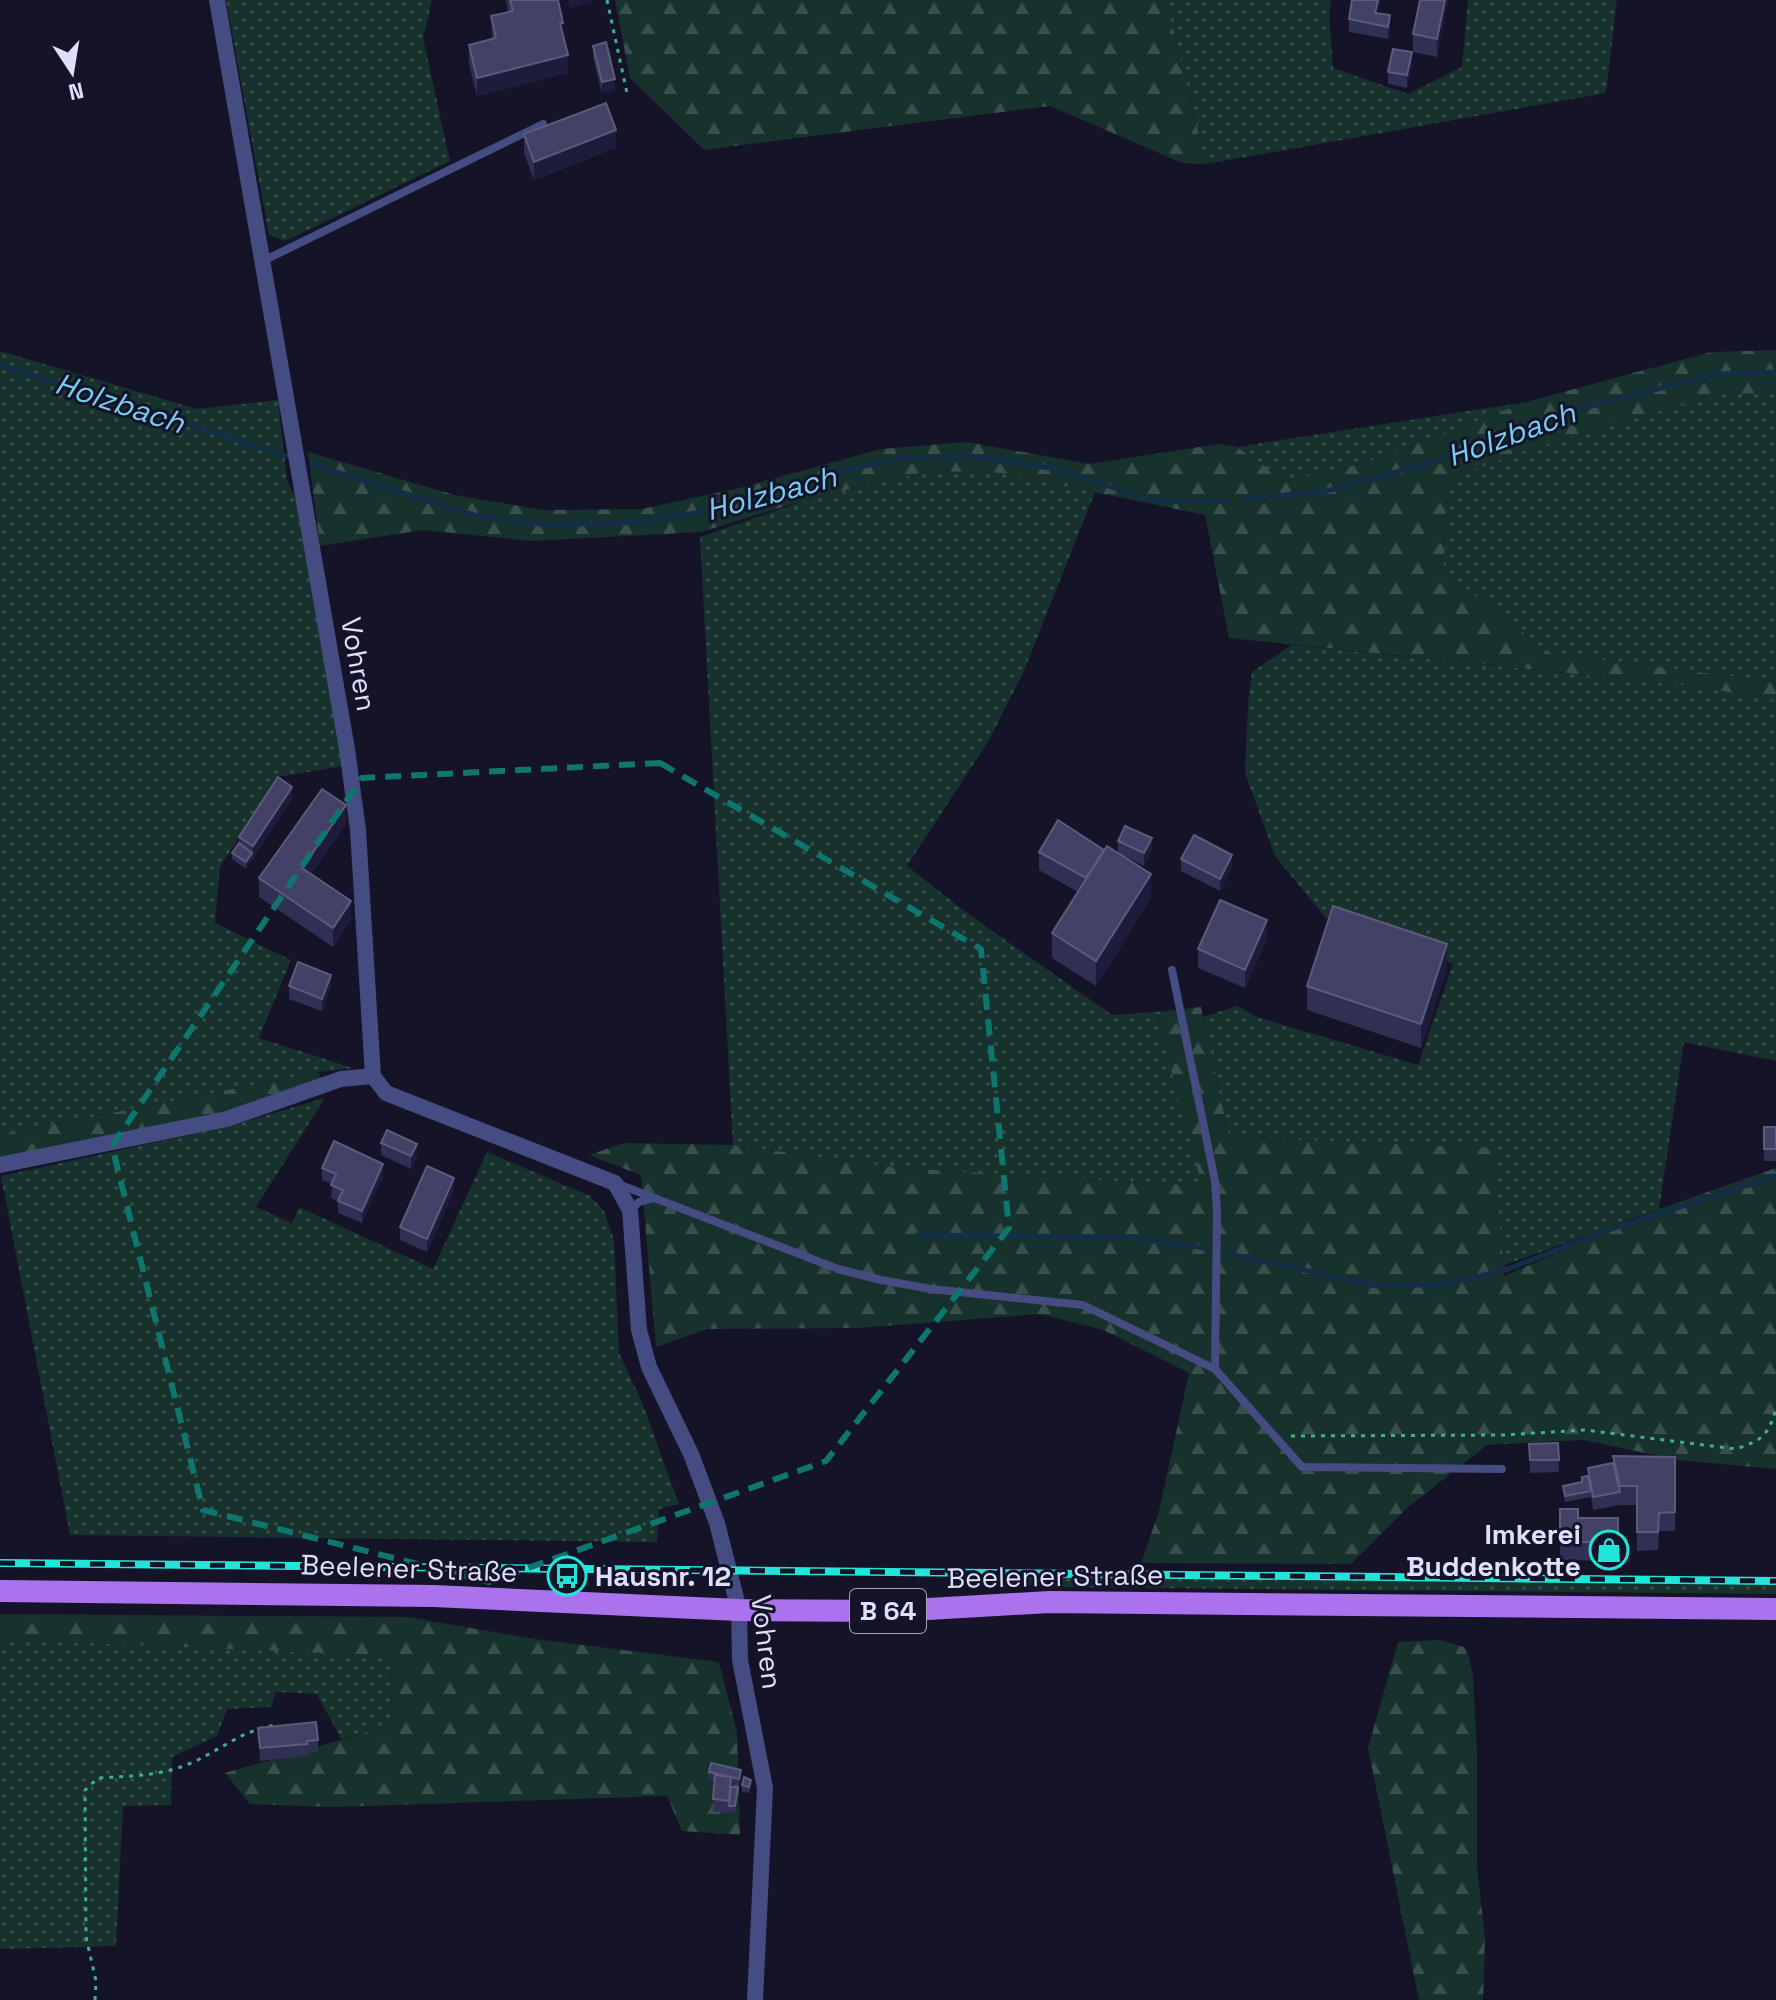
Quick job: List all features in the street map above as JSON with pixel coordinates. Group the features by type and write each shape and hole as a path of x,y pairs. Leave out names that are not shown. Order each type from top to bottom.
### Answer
{"main road":[{"name":"Beelener Straße","path":"0,1591 434,1596 739,1610 894,1611 1049,1602 1776,1609"}],"street":[{"name":"Vohren","path":"217,0 347,749 360,857 373,1076"},
{"path":"0,1165 227,1119 341,1079 373,1076 386,1093 615,1183"},
{"name":"Vohren","path":"615,1183 630,1210 639,1330 649,1367 691,1454 717,1523 739,1610 740,1660 765,1788 755,2000"}],"lane":[{"path":"263,261 543,124"},
{"path":"1172,970 1215,1181 1215,1369"},
{"path":"615,1183 838,1269 931,1289 1083,1305 1215,1369 1302,1467 1502,1469"},
{"path":"630,1210 639,1202 654,1198"}],"path":[{"path":"607,0 627,93"},
{"path":"1275,1436 1505,1435 1584,1430 1736,1449 1757,1442 1770,1429 1776,1409"},
{"path":"95,2000 96,1981 86,1937 85,1790 98,1778 159,1775 192,1763 258,1727 278,1725"}],"highlighted area":[{"path":"660,763 981,949 1009,1228 826,1461 489,1582 203,1510 112,1146 362,778"}],"green space":[{"path":"226,0 432,0 423,38 450,161 285,241 269,235"},
{"path":"615,0 1166,0 1206,164 1182,163 1050,106 704,150 630,78"},
{"path":"1166,0 1331,0 1329,14 1333,68 1408,94 1462,67 1468,0 1617,0 1606,93 1206,164"},
{"path":"1776,350 1776,393 1719,394 1533,448 1449,478 1443,570 1549,653 1776,682 1776,700 1692,686 1229,638 1205,515 1003,473 928,471 815,497 701,532 532,541 423,530 320,546 308,452 455,495 544,510 642,509 739,488 881,449 967,442 1089,464 1219,444 1237,447 1286,481 1368,462 1526,402 1711,352"},
{"path":"0,351 197,409 278,400 287,481 297,500 343,766 277,777 220,867 215,923 291,960 259,1038 353,1068 318,1072 0,1135"},
{"path":"1776,393 1776,682 1549,653 1443,571 1449,478 1533,448 1719,394"},
{"path":"1526,402 1368,462 1286,481 1237,447"},
{"path":"928,471 1003,473 1095,492 1024,671 989,740 907,866 967,913 1112,1015 1156,1012 1203,1186 900,1168 733,1145 700,537 815,497"},
{"path":"1292,645 1692,686 1776,700 1776,1061 1684,1042 1659,1209 1502,1266 1494,1148 1229,1137 1203,1017 1237,1006 1257,1017 1418,1065 1453,964 1325,917 1275,856 1245,773 1248,704 1252,672"},
{"path":"1201,1007 1229,1137 1494,1148 1504,1276 1659,1209 1776,1168 1776,1469 1678,1460 1584,1440 1487,1445 1407,1508 1351,1564 1141,1563 1159,1511 1189,1373 1103,1330 1040,1314 858,1328 707,1329 656,1347 641,1175 589,1155 624,1143 733,1145 900,1168 1202,1186 1156,1012"},
{"path":"318,1072 322,1080 229,1113 0,1158 0,1135"},
{"path":"325,1098 256,1207 292,1223 299,1207 433,1269 487,1152 590,1196 604,1211 614,1240 619,1353 642,1402 679,1504 659,1509 657,1542 70,1535 1,1176 226,1127"},
{"path":"1012,1577 1776,1585 1776,1594 1048,1587 1006,1583"},
{"path":"0,1614 408,1617 535,1639 719,1662 737,1732 740,1835 682,1831 667,1796 334,1807 250,1804 225,1773 389,1726 392,1710 390,1656 0,1639"},
{"path":"0,1639 390,1656 392,1710 389,1726 341,1739 317,1694 276,1692 271,1707 227,1709 217,1736 172,1757 171,1805 123,1806 116,1946 0,1949"},
{"path":"1440,1640 1464,1647 1473,1676 1477,1751 1477,1868 1485,1938 1483,2000 1419,2000 1368,1748 1398,1642"}],"building":[{"path":"510,0 558,0 568,55 477,78 469,45 496,38 491,16 513,11"},
{"path":"1352,0 1378,0 1375,13 1390,15 1388,27 1349,19"},
{"path":"1420,0 1445,0 1437,39 1413,34"},
{"path":"606,42 615,79 602,82 593,46"},
{"path":"1393,49 1412,52 1407,75 1388,72"},
{"path":"606,103 616,130 534,162 524,134"},
{"path":"278,777 292,787 253,846 239,837"},
{"path":"322,789 346,805 302,868 351,901 333,928 259,878"},
{"path":"1058,820 1104,850 1086,878 1039,852"},
{"path":"1125,826 1152,838 1144,853 1118,841"},
{"path":"1194,835 1232,855 1220,879 1181,859"},
{"path":"239,843 252,853 246,862 232,853"},
{"path":"1107,846 1151,874 1096,961 1052,933"},
{"path":"1220,900 1267,920 1245,970 1198,949"},
{"path":"1333,906 1447,944 1421,1024 1307,986"},
{"path":"298,962 331,975 322,999 289,986"},
{"path":"1764,1127 1776,1127 1776,1149 1764,1149"},
{"path":"387,1130 417,1144 411,1156 381,1143"},
{"path":"334,1141 383,1164 362,1211 338,1201 343,1190 331,1185 336,1174 322,1168"},
{"path":"427,1166 454,1178 427,1239 400,1227"},
{"path":"1558,1443 1559,1460 1530,1460 1529,1444"},
{"path":"1613,1456 1675,1457 1675,1512 1659,1513 1658,1532 1637,1532 1637,1486 1620,1486"},
{"path":"1613,1463 1620,1492 1593,1497 1588,1468"},
{"path":"1588,1476 1591,1491 1565,1496 1563,1486 1582,1482 1582,1477"},
{"path":"1560,1509 1578,1509 1578,1518 1618,1518 1618,1542 1560,1542"},
{"path":"316,1722 318,1740 307,1741 307,1744 260,1748 258,1728"},
{"path":"711,1763 741,1770 739,1779 709,1772"},
{"path":"715,1775 731,1777 729,1801 713,1799"},
{"path":"744,1777 751,1780 749,1787 742,1785"},
{"path":"731,1787 738,1787 735,1806 729,1806"}],"waterway":[{"name":"Holzbach","path":"0,365 286,456"},
{"name":"Holzbach","path":"1245,499 1327,491 1439,460 1529,422 1715,374 1776,372"},
{"name":"Holzbach","path":"314,465 474,515 548,525 639,522 703,512 830,474 901,458 971,456 1056,469 1153,501 1228,501"},
{"path":"1225,1253 1377,1286 1446,1284 1508,1269 1608,1230 1776,1176"},
{"path":"918,1235 1126,1237 1206,1248"}],"railway":[{"path":"0,1563 1776,1581"}],"place":[{"name":"Imkerei Buddenkotte","path":"1609,1550"},
{"name":"Hausnr. 12","path":"567,1576"}]}
